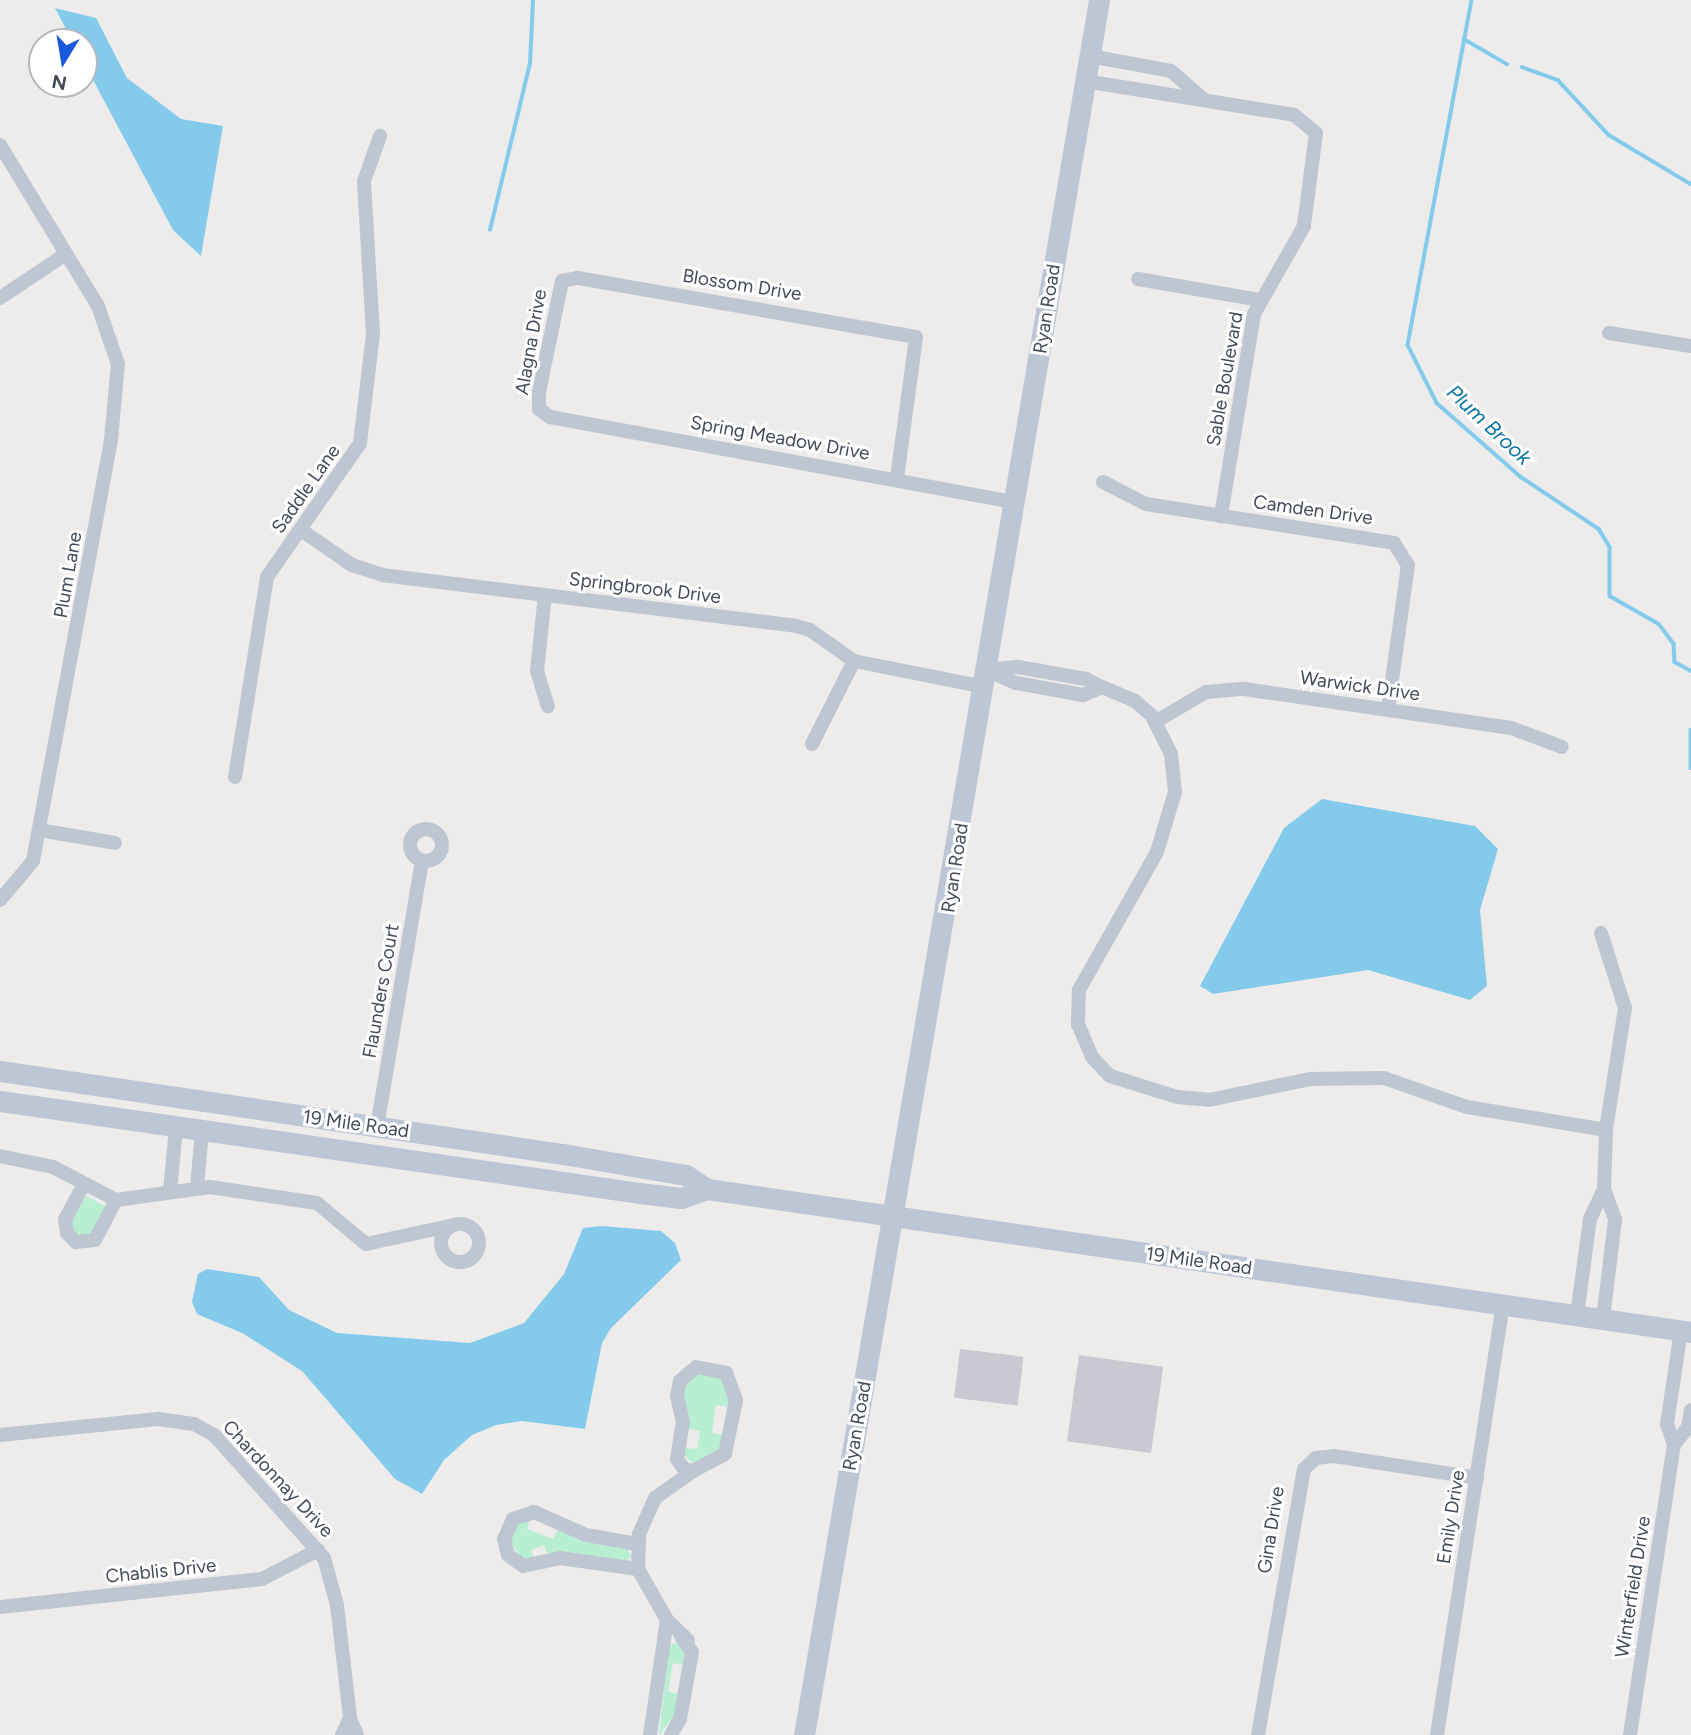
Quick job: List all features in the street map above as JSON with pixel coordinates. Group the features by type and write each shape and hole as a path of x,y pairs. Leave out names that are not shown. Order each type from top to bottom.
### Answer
{"main road":[{"name":"Ryan Road","path":"804,1735 986,678 1099,0"},
{"name":"19 Mile Road","path":"0,1071 650,1169 686,1175 708,1189 1686,1331"},
{"path":"173,1126 169,1106 184,1098"},
{"name":"19 Mile Road","path":"0,1101 640,1193 681,1198 708,1189"},
{"path":"414,1161 430,1154 432,1135"},
{"path":"640,1193 652,1183 650,1169"}],"street":[{"path":"1090,56 1171,71 1203,99"},
{"name":"Sable Boulevard","path":"1085,81 1294,115 1316,133 1304,226 1259,300 1221,516"},
{"name":"Saddle Lane","path":"235,777 262,593 360,443 373,334 364,181 380,136"},
{"name":"Plum Lane","path":"0,145 98,306 118,364 111,440 40,830 33,861 0,900"},
{"path":"0,298 66,254"},
{"name":"Blossom Drive","path":"562,281 577,278 916,337 897,478"},
{"path":"1138,279 1259,300"},
{"name":"Alagna Drive","path":"539,409 562,281"},
{"path":"1609,333 1691,346"},
{"name":"Spring Meadow Drive","path":"539,409 567,421 897,478 1015,502"},
{"name":"Camden Drive","path":"1103,482 1137,502 1385,539 1402,550 1408,565 1388,709"},
{"name":"Springbrook Drive","path":"301,530 352,565 382,575 796,626 810,630 854,661 986,678 1083,695 1102,687 1135,701 1156,722"},
{"path":"545,595 537,671 548,706"},
{"path":"812,744 854,661"},
{"name":"Warwick Drive","path":"1156,722 1206,692 1224,688 1511,727 1562,747"},
{"path":"1156,722 1171,754 1173,806 1157,852 1079,990 1078,1024 1092,1057 1121,1083 1177,1097 1209,1100 1351,1075 1399,1081 1479,1110 1606,1130"},
{"path":"40,830 115,842"},
{"name":"Flaunders Court","path":"377,1127 422,861"},
{"path":"1601,933 1625,1008 1606,1130 1604,1189 1615,1220 1602,1319"},
{"path":"170,1192 173,1126"},
{"path":"197,1187 202,1131"},
{"path":"0,1156 43,1163 116,1200 197,1187 317,1203 366,1244 424,1234 454,1225 475,1232 473,1255 456,1261 441,1243 424,1234"},
{"path":"84,1184 65,1219 67,1233 76,1242 95,1240 116,1200"},
{"path":"1577,1315 1590,1219 1604,1189"},
{"path":"441,1243 454,1225"},
{"name":"Emily Drive","path":"1437,1735 1503,1305"},
{"name":"Winterfield Drive","path":"1630,1735 1674,1444 1667,1424 1686,1331"},
{"path":"671,1735 680,1718 692,1652 688,1640 667,1620 638,1569 637,1544 647,1510 673,1481 720,1460 728,1446 736,1393 719,1368 696,1367 680,1381 677,1459 673,1481"},
{"name":"Winterfield Drive","path":"1674,1444 1688,1427 1691,1410"},
{"name":"Chardonnay Drive","path":"0,1435 158,1419 194,1424 223,1443 318,1550 337,1605 350,1718 357,1735"},
{"name":"Gina Drive","path":"1258,1735 1304,1469 1316,1458 1334,1456 1477,1478"},
{"path":"677,1459 684,1469 693,1471"},
{"path":"637,1544 586,1535 534,1512 513,1519 504,1539 508,1555 523,1566 560,1558 638,1569"},
{"name":"Chablis Drive","path":"0,1607 262,1579 318,1550"},
{"path":"649,1734 667,1620"},
{"path":"664,1640 674,1635 688,1640"},
{"path":"342,1735 350,1718"}],"green space":[{"path":"86,1196 107,1207 94,1234 83,1239 72,1232 70,1220"},
{"path":"702,1372 719,1375 729,1387 729,1407 716,1405 712,1433 724,1435 720,1450 694,1464 684,1455 686,1448 697,1449 700,1431 689,1429 683,1397 688,1381"},
{"path":"530,1518 527,1529 553,1539 558,1529 581,1541 627,1548 631,1556 625,1562 548,1555 544,1545 531,1550 535,1560 520,1557 510,1540 515,1525"},
{"path":"679,1641 687,1649 684,1665 673,1663 668,1692 679,1694 675,1714 659,1735 669,1646"}],"water":[{"path":"55,8 96,18 127,78 181,119 223,126 201,256 173,230 98,89 98,28 66,28"},
{"path":"1322,799 1475,826 1498,849 1480,910 1487,986 1470,1000 1368,970 1213,994 1200,986 1284,828"},
{"path":"602,1226 661,1231 675,1243 681,1260 611,1328 602,1343 585,1429 522,1421 496,1425 472,1435 444,1460 422,1494 395,1479 302,1371 242,1333 197,1314 192,1302 198,1274 207,1269 259,1277 289,1310 337,1333 470,1343 524,1323 564,1274 583,1228"}],"building":[{"path":"960,1349 1024,1357 1018,1405 954,1398"},
{"path":"1079,1355 1163,1367 1151,1453 1067,1441"}],"waterway":[{"path":"490,230 530,64 533,0"},
{"name":"Plum Brook","path":"1472,0 1408,345 1437,403 1521,477 1599,529 1610,547 1610,596 1659,624 1674,644 1675,662 1691,671"},
{"path":"1464,39 1507,64"},
{"path":"1522,67 1558,80 1609,135 1691,184"},
{"name":"Plum Brook","path":"1691,730 1691,768"}]}
